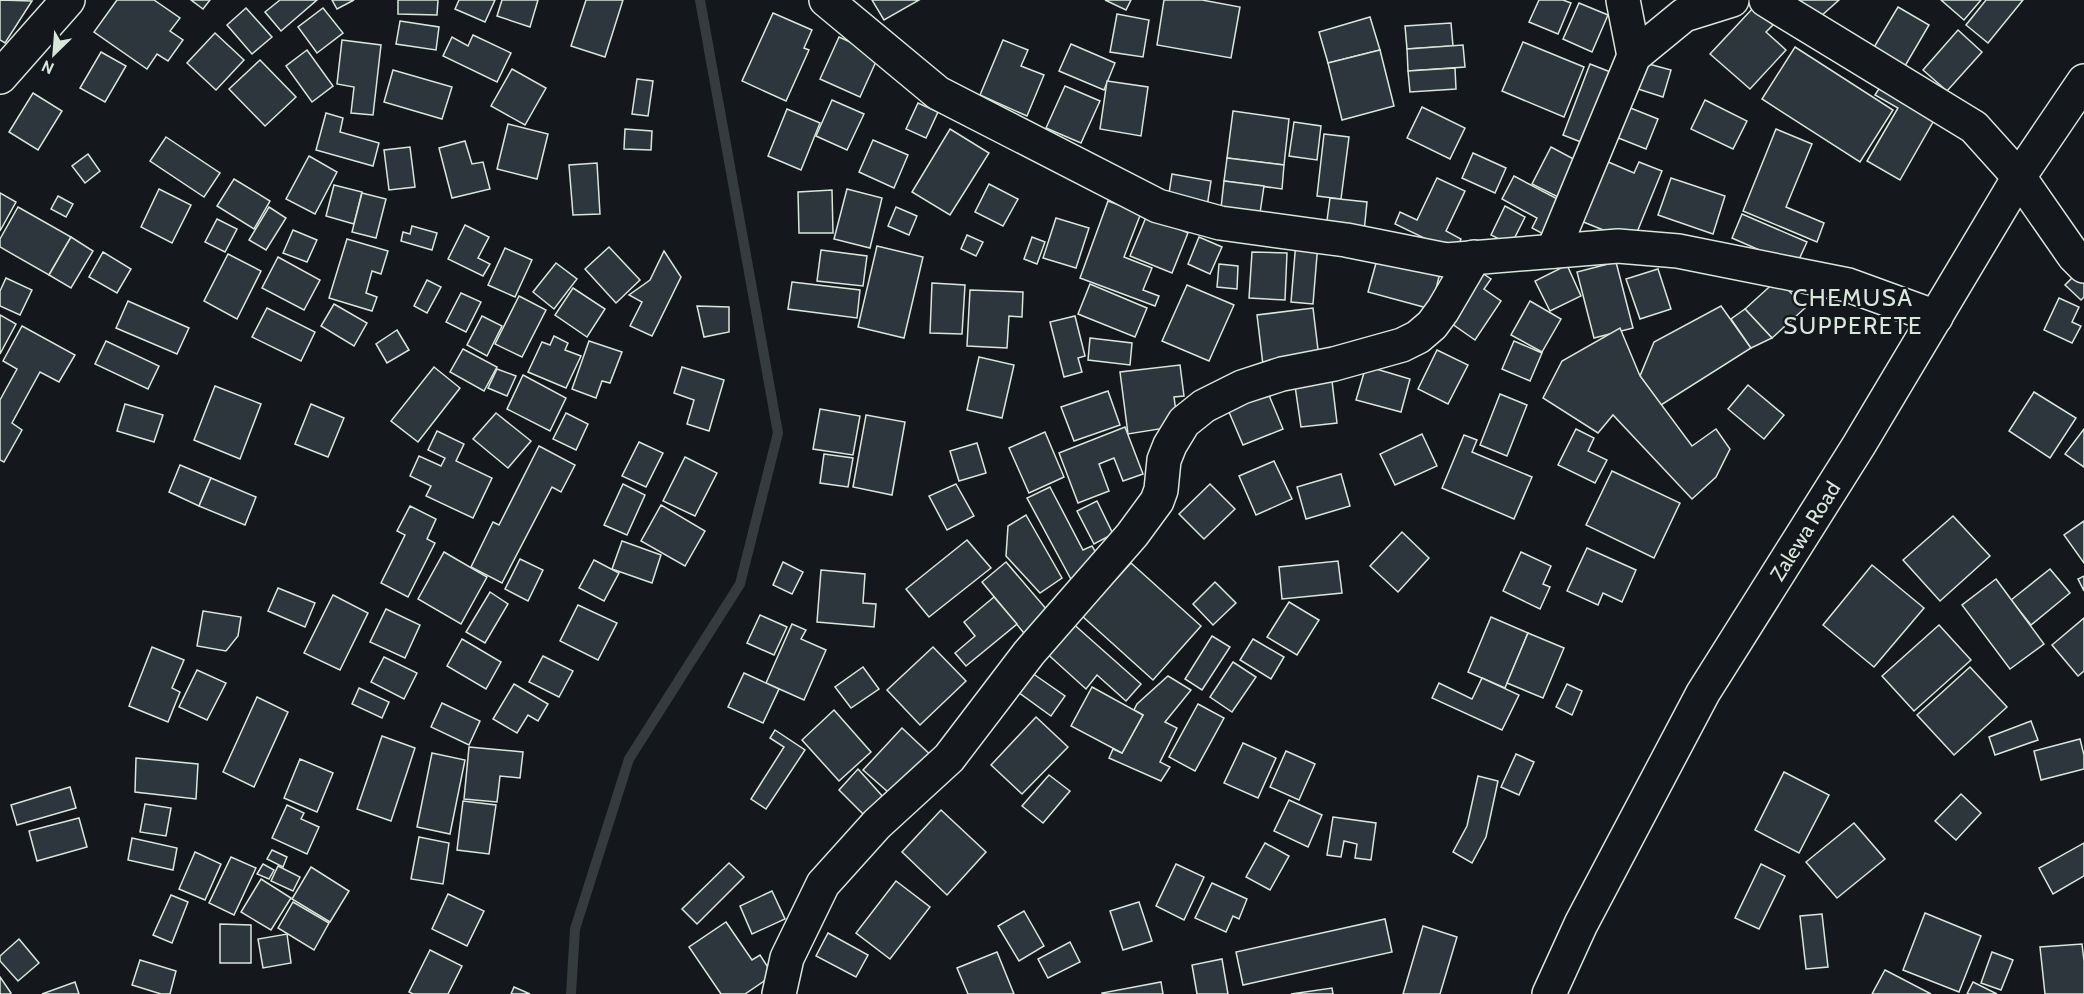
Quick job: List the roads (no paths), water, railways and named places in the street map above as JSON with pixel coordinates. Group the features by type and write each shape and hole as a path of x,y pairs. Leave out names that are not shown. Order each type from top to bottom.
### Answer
{"main road":[{"path":"0,76 68,0"},
{"path":"826,0 938,93 1158,206 1220,223 1346,240 1446,260 1618,246 1678,250 1848,285 1936,317"},
{"path":"1623,0 1634,56"},
{"path":"1553,251 1634,56 1684,15 1732,0"},
{"path":"1766,0 1974,127 2019,177 2074,256 2084,266"},
{"name":"Zalewa Road","path":"1549,994 1581,924 1703,693 1859,445 2019,177 2084,81"},
{"path":"779,994 787,958 823,884 877,824 949,758 1029,652 1132,535 1157,501 1161,490 1164,460 1170,445 1184,423 1204,406 1242,387 1281,374 1335,364 1402,345 1418,338 1443,310 1474,257"}],"waterway":[{"path":"571,994 575,929 629,759 740,584 778,433 700,0"}],"district":[{"name":"CHEMUSA SUPPERETE","path":"1853,311"}]}
